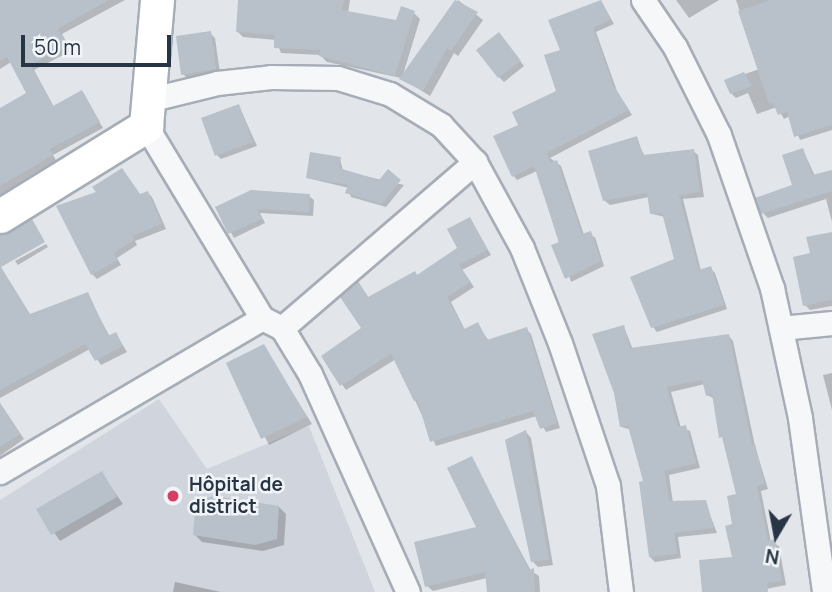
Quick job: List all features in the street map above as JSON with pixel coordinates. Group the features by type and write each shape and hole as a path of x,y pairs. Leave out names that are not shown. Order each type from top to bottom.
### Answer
{"street":[{"path":"157,0 147,113 272,323 310,374 408,592"},
{"path":"643,0 675,47 719,135 768,275 800,418 824,592"},
{"path":"0,216 147,113 217,83 271,77 338,78 390,94 441,125 475,162 522,248 588,416 608,486 621,592"},
{"path":"0,472 272,323 475,162"},
{"path":"781,328 832,323"}],"shaded area":[{"name":"Hôpital de district","path":"159,399 207,469 309,426 375,592 0,592 0,500"}],"building":[{"path":"0,0 108,0 58,29 67,46 30,65 53,106 82,90 100,122 50,149 53,155 0,186 0,108 26,93 7,57 0,61"},
{"path":"238,0 344,0 342,10 396,20 401,6 415,11 395,76 319,56 320,50 274,48 274,35 236,32"},
{"path":"455,0 478,12 451,51 447,48 423,91 399,79"},
{"path":"601,0 611,19 593,28 613,85 629,110 547,153 550,162 557,160 582,234 591,231 601,261 565,279 551,245 559,242 534,166 512,177 493,136 518,125 512,112 556,91 544,55 560,50 548,20"},
{"path":"771,0 832,0 832,125 794,137 787,112 778,115 773,103 769,104 738,11"},
{"path":"211,31 216,69 181,75 176,36"},
{"path":"499,32 521,61 498,78 476,50"},
{"path":"744,72 752,86 730,94 724,80"},
{"path":"239,104 253,142 215,156 201,118"},
{"path":"637,136 643,155 694,149 700,192 679,195 699,270 711,266 724,305 651,328 630,277 674,259 662,213 650,214 647,193 603,201 588,151"},
{"path":"803,148 812,175 832,170 832,191 761,214 755,198 792,185 782,155"},
{"path":"310,152 341,157 339,168 379,180 388,169 401,180 382,204 345,193 348,185 306,178"},
{"path":"122,168 140,194 148,191 162,224 132,236 134,240 114,253 118,260 91,275 56,206 96,192 92,187"},
{"path":"251,190 310,194 309,212 257,209 262,219 228,234 215,207"},
{"path":"470,217 488,250 459,265 471,282 447,297 464,329 478,322 487,340 527,327 557,423 540,429 533,411 430,442 417,399 414,401 391,354 340,386 321,356 361,328 340,297 358,281 368,297 415,271 417,275 457,248 447,229"},
{"path":"32,219 45,242 1,267 30,314 88,292 108,336 116,332 123,346 95,361 85,344 0,390 0,235"},
{"path":"832,232 832,300 803,306 793,257 810,253 806,237"},
{"path":"624,325 630,348 729,334 752,445 755,444 765,484 757,486 768,541 775,539 782,581 767,583 768,592 702,592 699,560 732,557 725,526 732,524 727,496 736,494 722,437 719,438 712,394 706,396 702,380 667,387 678,427 686,425 696,463 665,471 669,501 706,500 714,528 674,533 677,554 649,557 639,482 643,481 628,426 620,427 614,393 592,334"},
{"path":"264,344 307,417 261,439 226,363"},
{"path":"0,403 20,434 0,447"},
{"path":"526,430 549,560 531,562 505,440"},
{"path":"472,456 529,570 534,568 535,592 487,592 485,572 425,587 414,542 476,527 447,468"},
{"path":"102,471 117,497 51,535 36,509"},
{"path":"215,496 279,506 277,539 255,545 193,535 196,500"}],"place":[{"name":"Hôpital de district","path":"173,496"}]}
